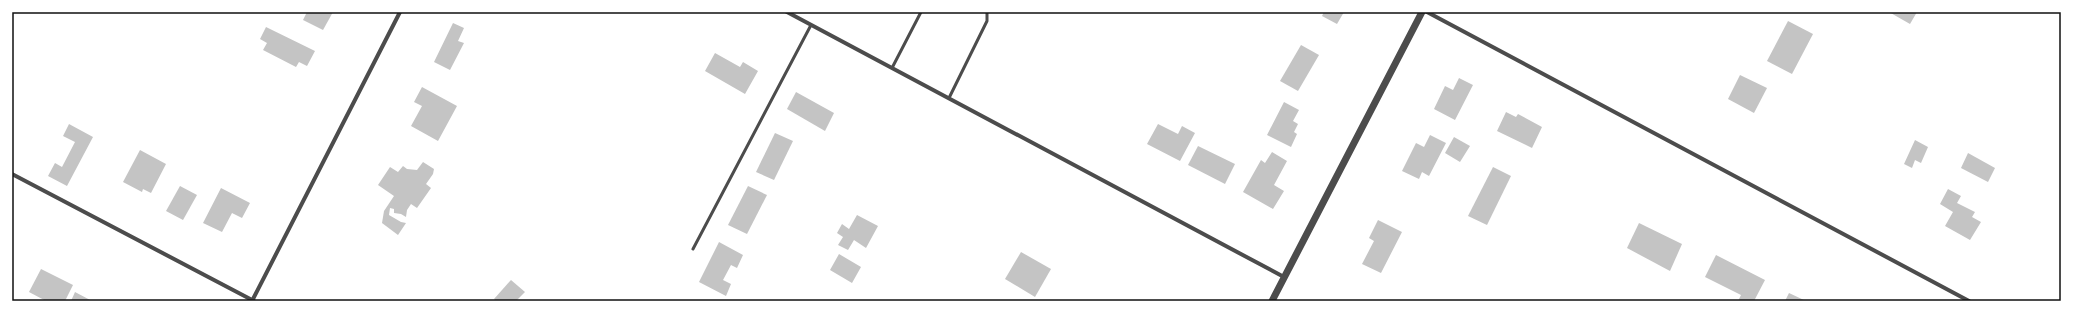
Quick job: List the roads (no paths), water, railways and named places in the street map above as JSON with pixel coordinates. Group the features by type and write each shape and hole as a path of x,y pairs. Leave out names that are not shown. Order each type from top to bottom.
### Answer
{"street":[{"path":"12,174 253,301 400,12"},
{"path":"787,12 1284,277"},
{"path":"1272,301 1422,12"},
{"path":"1427,12 1969,301"}],"lane":[{"path":"892,68 921,12"},
{"path":"949,98 987,21 986,12"},
{"path":"693,249 811,25"}]}
